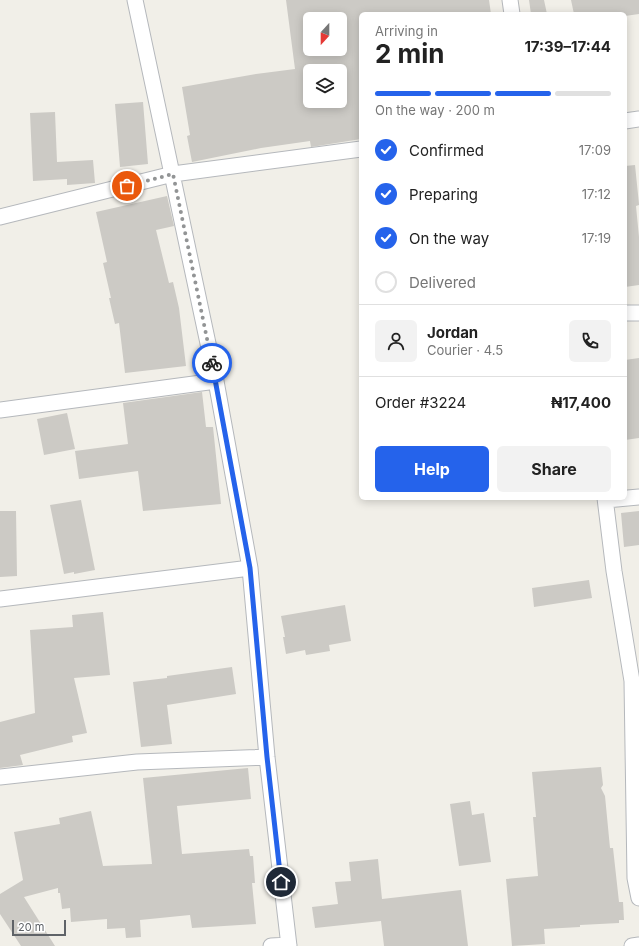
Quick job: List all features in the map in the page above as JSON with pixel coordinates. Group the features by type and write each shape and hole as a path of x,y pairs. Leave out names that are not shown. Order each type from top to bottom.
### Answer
{"street":[{"path":"136,0 216,381 250,568 267,757 289,945 271,946"},
{"path":"510,0 512,12"},
{"path":"627,120 639,120"},
{"path":"0,217 173,174 359,150"},
{"path":"627,313 639,313"},
{"path":"0,410 216,381"},
{"path":"627,498 639,497"},
{"path":"606,500 614,571 636,681 637,878 639,898"},
{"path":"0,599 250,568"},
{"path":"0,777 137,762 267,757"},
{"path":"632,946 639,945"}],"building":[{"path":"286,0 489,0 491,12 359,12 359,139 311,147 310,141 261,148 192,162 187,136 190,135 182,87 295,69"},
{"path":"529,0 544,0 547,12 531,12"},
{"path":"571,0 639,0 639,14 627,16 627,12 574,12"},
{"path":"143,102 148,164 120,167 115,104"},
{"path":"55,112 57,162 93,160 95,183 67,185 67,179 33,181 30,113"},
{"path":"635,165 639,204 636,206 639,237 639,285 627,287 627,166"},
{"path":"167,196 174,226 156,230 169,283 173,282 179,308 186,366 125,373 119,323 115,324 109,298 111,298 103,263 107,262 96,212"},
{"path":"639,358 639,438 627,440 627,360"},
{"path":"202,392 206,427 213,427 221,504 143,511 138,471 79,479 75,451 128,444 123,403"},
{"path":"67,413 75,449 44,455 37,419"},
{"path":"81,500 95,570 74,574 74,572 64,574 50,505"},
{"path":"0,511 16,511 17,576 0,577"},
{"path":"639,511 639,545 624,547 621,513"},
{"path":"589,580 592,598 534,607 532,588"},
{"path":"345,605 351,641 329,645 330,651 306,655 305,650 286,654 283,637 285,637 281,616"},
{"path":"103,612 110,675 74,678 87,733 72,736 73,742 20,755 23,765 0,768 0,722 35,713 30,630 73,627 72,615"},
{"path":"232,667 236,694 167,705 172,744 141,747 133,682"},
{"path":"601,767 603,785 601,788 605,796 610,848 613,848 619,902 623,902 624,920 619,920 619,923 544,929 545,944 512,946 506,879 538,876 533,817 536,817 532,772"},
{"path":"248,768 251,799 177,806 182,854 249,849 250,856 253,856 255,883 252,883 256,924 192,928 190,915 140,920 141,937 126,938 125,928 107,929 107,919 71,922 70,908 62,909 58,888 24,897 55,946 21,946 0,914 0,894 23,880 14,832 60,824 59,818 91,811 103,866 152,864 143,778"},
{"path":"470,801 472,815 484,813 491,862 459,866 450,804"},
{"path":"378,859 382,899 461,890 468,946 384,946 381,921 315,928 312,907 338,904 335,882 351,881 349,862"}],"way so far":[{"path":"127,186 173,174 212,363"}],"route":[{"path":"212,363 250,568 267,757 281,882"}]}
